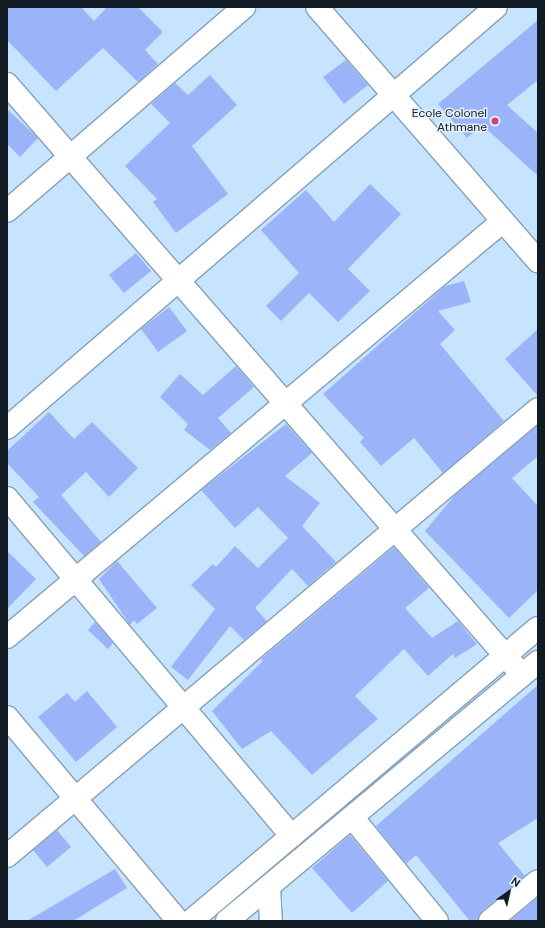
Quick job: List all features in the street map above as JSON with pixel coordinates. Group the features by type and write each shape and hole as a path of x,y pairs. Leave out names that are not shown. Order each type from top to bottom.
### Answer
{"street":[{"path":"7,211 244,7"},
{"path":"317,7 538,262"},
{"path":"7,428 496,7"},
{"path":"7,84 505,656 530,668 227,921"},
{"path":"7,637 502,221"},
{"path":"7,856 396,531 538,409"},
{"path":"7,498 292,836"},
{"path":"191,921 538,628"},
{"path":"7,717 178,921"},
{"path":"352,817 437,921"},
{"path":"490,921 538,881"},
{"path":"269,886 271,921"}],"building":[{"path":"7,7 81,7 94,21 107,7 138,7 163,32 145,50 158,64 138,82 103,48 56,91 7,40"},
{"path":"538,20 538,80 507,105 538,133 538,176 482,125 467,138 438,104"},
{"path":"346,60 368,85 344,104 323,77"},
{"path":"210,75 237,105 192,146 228,194 176,233 153,202 157,199 125,166 170,123 151,104 175,83 188,95"},
{"path":"7,109 38,138 20,157 7,144"},
{"path":"370,184 401,214 348,269 370,291 338,322 309,293 281,321 266,306 299,273 261,230 306,190 334,222"},
{"path":"136,253 151,271 124,293 109,275"},
{"path":"464,281 471,302 438,311 455,330 440,344 504,421 443,473 414,438 381,466 360,442 364,438 323,394 445,286"},
{"path":"169,307 187,331 158,352 141,329"},
{"path":"538,329 538,396 505,359"},
{"path":"236,366 254,387 218,418 231,433 210,450 184,430 188,424 160,397 180,374 203,395"},
{"path":"49,412 74,439 92,422 138,468 109,497 86,472 61,495 101,542 84,556 33,502 39,497 7,463 7,451"},
{"path":"286,424 312,453 285,476 320,503 302,526 336,562 308,586 292,569 255,608 267,621 244,640 230,626 188,680 171,667 215,609 191,585 213,564 216,567 235,546 258,568 288,538 258,507 235,528 201,490"},
{"path":"538,425 538,456 512,478 538,506 538,590 509,618 425,531 455,495"},
{"path":"394,547 429,588 405,608 432,638 458,621 477,644 455,658 453,654 428,676 404,649 355,696 378,719 312,775 271,731 242,749 212,711 263,661 261,659"},
{"path":"7,551 36,579 7,609"},
{"path":"117,561 157,608 137,624 134,620 130,625 99,579"},
{"path":"95,622 113,643 108,649 88,630"},
{"path":"538,685 538,818 498,843 525,876 482,911 478,921 470,921 416,855 406,864 376,826"},
{"path":"87,691 117,727 76,762 38,717 67,693 75,702"},
{"path":"57,830 71,847 47,867 33,850"},
{"path":"350,835 388,881 352,913 312,868"},
{"path":"115,869 127,888 73,921 27,921"},
{"path":"538,897 538,921 510,921"}],"place":[{"name":"Ecole Colonel Athmane","path":"495,121"}]}
